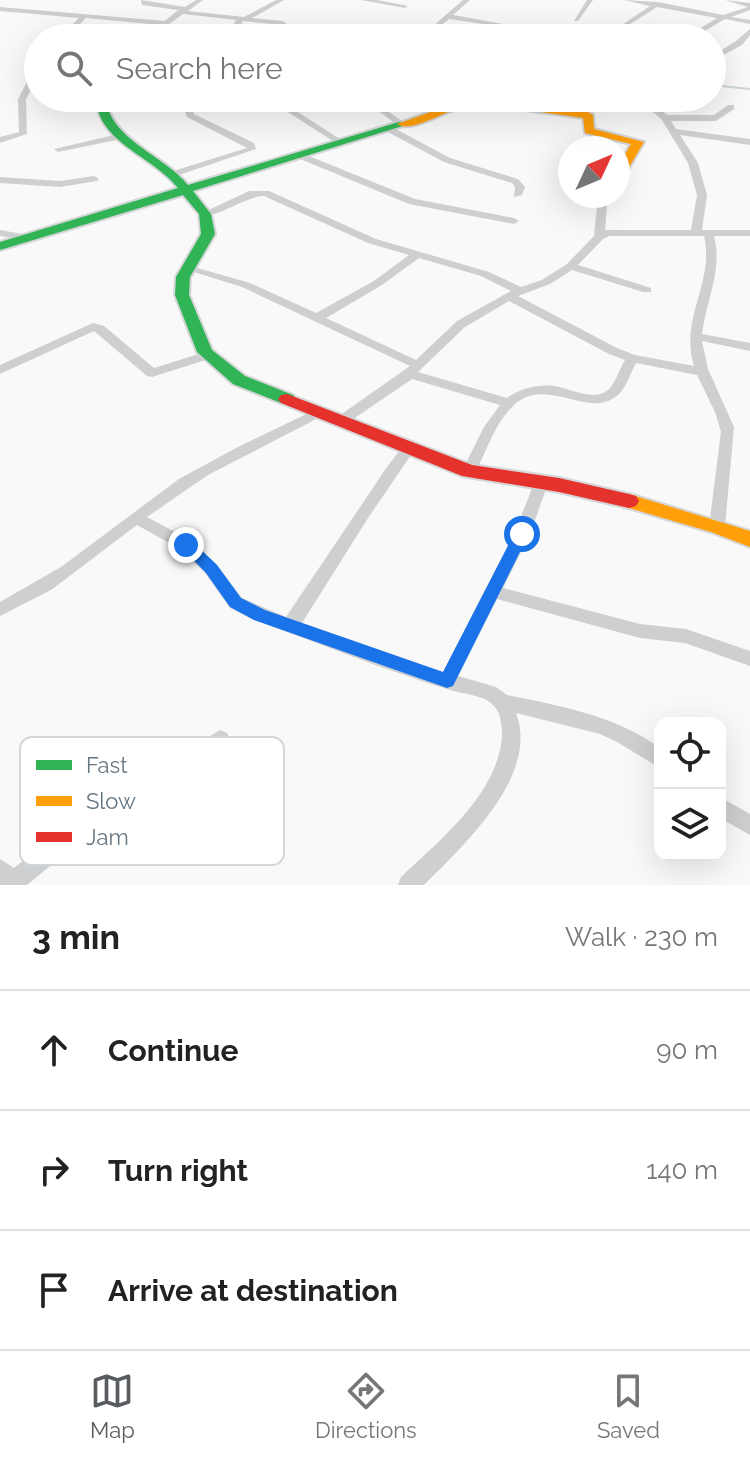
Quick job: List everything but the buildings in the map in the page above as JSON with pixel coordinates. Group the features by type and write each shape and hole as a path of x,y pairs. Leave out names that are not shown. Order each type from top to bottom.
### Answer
{"street":[{"path":"144,0 144,4 284,24"},
{"path":"0,9 165,23 200,0"},
{"path":"239,24 242,19 281,0"},
{"path":"364,0 404,3 399,18"},
{"path":"439,24 467,0"},
{"path":"576,20 590,0"},
{"path":"627,0 657,2 750,22"},
{"path":"728,0 750,6"},
{"path":"627,24 657,2"},
{"path":"712,24 750,6"},
{"path":"0,21 15,10"},
{"path":"446,16 498,24"},
{"path":"77,24 84,17"},
{"path":"726,51 747,40 750,31"},
{"path":"0,140 23,134 24,95"},
{"path":"726,111 731,107"},
{"path":"104,112 105,120 173,174 205,214 208,234 183,277 182,295 208,355 239,380 469,471 542,481 717,526 750,539"},
{"path":"173,174 252,149 251,145 189,112"},
{"path":"292,112 339,141"},
{"path":"380,112 396,127 447,160 515,181 520,187 517,195"},
{"path":"0,246 440,112"},
{"path":"555,112 588,115 589,131 619,136"},
{"path":"658,112 665,118 700,179 702,233 715,251 695,336 697,356 726,424 729,442 724,457 717,526"},
{"path":"665,118 716,118 724,112"},
{"path":"673,131 750,142"},
{"path":"58,149 123,136"},
{"path":"630,138 638,142 630,156"},
{"path":"296,154 412,202 514,221"},
{"path":"0,180 60,184 94,179"},
{"path":"205,214 252,193 266,193 372,241 485,274 522,292"},
{"path":"599,237 602,208"},
{"path":"341,421 414,370 461,324 509,296 546,282 571,266 599,237 621,232 750,233"},
{"path":"0,233 28,238"},
{"path":"315,319 378,283 418,254"},
{"path":"571,266 647,290"},
{"path":"187,268 246,285 414,370 506,402"},
{"path":"509,296 588,340 632,358 703,372"},
{"path":"0,370 93,327 152,373 208,355"},
{"path":"695,336 750,347"},
{"path":"469,471 506,402 520,394 544,390 602,399 615,391 632,358"},
{"path":"0,609 39,591 79,565 137,518 197,476 319,412"},
{"path":"290,626 350,537 372,495 408,449"},
{"path":"447,681 522,534 542,481"},
{"path":"137,518 186,545 211,569 236,603 290,626 490,693 503,702 595,723 642,744 654,754"},
{"path":"491,591 640,631 686,636 750,659"},
{"path":"409,885 486,802 502,775 513,742 512,721 503,702"},
{"path":"726,811 750,825"},
{"path":"10,879 29,865"}],"waterway":[{"path":"726,86 750,89"}],"traffic: fast":[{"path":"102,112 111,128 173,174 205,214 208,234 183,277 182,295 205,352 239,380 287,399"},
{"path":"0,246 403,124"}],"traffic: slow":[{"path":"403,124 438,112"},
{"path":"564,112 588,115 589,131 611,136"},
{"path":"630,140 638,142 630,156"},
{"path":"629,501 717,526 750,539"}],"traffic: jam":[{"path":"287,399 469,471 559,485 629,501"}],"route":[{"path":"186,545 211,569 236,603 260,615 447,681 522,534"}]}
